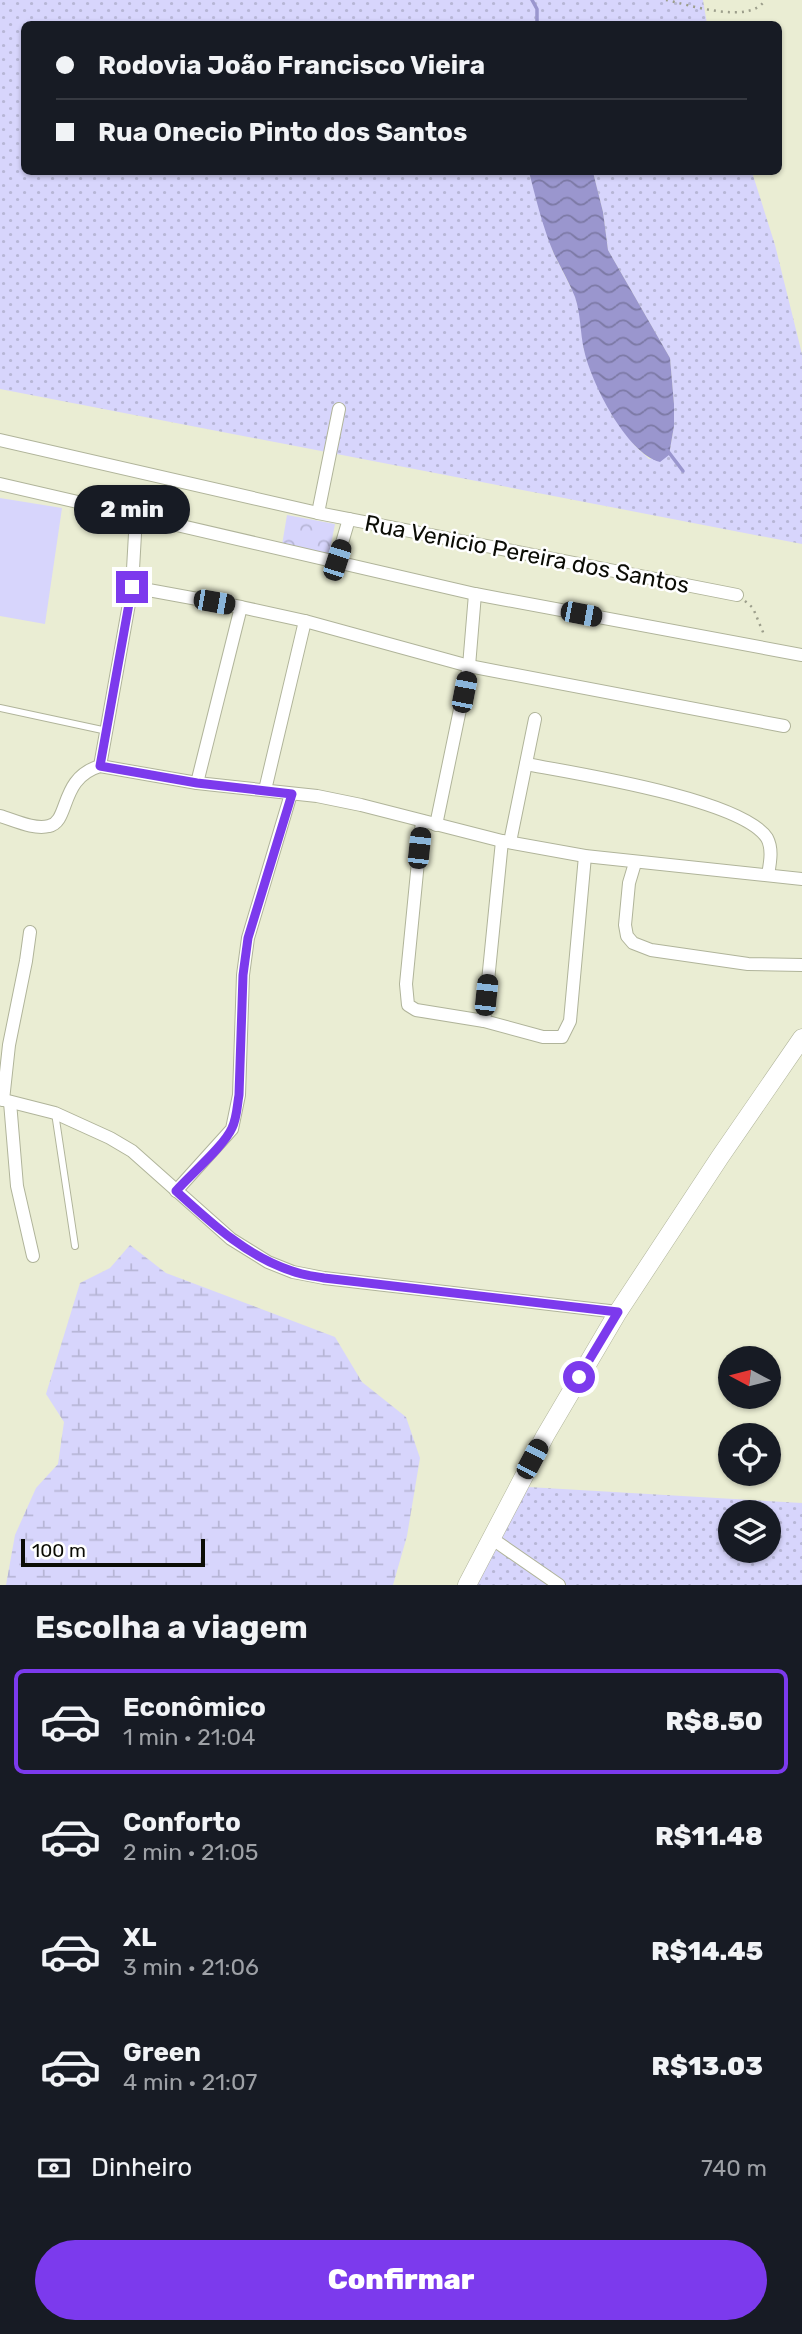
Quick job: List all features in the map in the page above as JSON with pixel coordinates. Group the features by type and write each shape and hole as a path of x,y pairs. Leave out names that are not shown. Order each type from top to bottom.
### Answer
{"main road":[{"path":"467,1585 551,1424 618,1312 802,1038"}],"street":[{"path":"318,513 339,410"},
{"name":"Rua Venicio Pereira dos Santos","path":"0,440 318,513 737,595"},
{"path":"0,484 475,594 802,655"},
{"path":"100,766 132,587 136,516"},
{"path":"337,560 349,519"},
{"path":"132,587 305,621 470,666 784,726"},
{"path":"436,825 470,666 475,594"},
{"path":"197,783 241,607"},
{"path":"265,790 305,621"},
{"path":"484,1021 506,842 535,719"},
{"path":"526,764 645,787 735,815 765,835 771,852 768,875"},
{"path":"0,817 38,827 56,824 79,776 88,769 100,766 197,783 265,790 361,805 506,842 585,856 802,879"},
{"path":"176,1191 232,1129 239,1095 243,975 248,938 292,794"},
{"path":"422,821 406,984 408,1005 416,1010 484,1021 543,1037 562,1037 570,1021 585,856"},
{"path":"635,863 629,883 625,925 627,936 633,943 651,950 748,964 802,965"},
{"path":"30,932 9,1045 4,1100 17,1186 33,1256"},
{"path":"4,1100 55,1114 110,1138 132,1151 231,1239 268,1262 293,1272 324,1278 618,1312"},
{"path":"491,1538 558,1585"}],"lane":[{"path":"0,708 107,731"},
{"path":"55,1114 75,1246"}],"path":[{"path":"666,0 736,13 751,12 765,0"},
{"path":"737,595 753,608 764,630 767,649"}],"green space":[{"path":"0,0 703,0 706,21 21,21 21,175 530,175 553,252 575,296 581,317 584,350 614,418 635,446 649,459 669,455 674,426 670,358 608,250 603,212 594,175 753,175 775,245 802,354 802,544 0,389"},
{"path":"0,498 62,508 45,624 0,616"},
{"path":"287,515 335,524 329,555 282,545"},
{"path":"130,1245 166,1273 335,1337 362,1382 406,1417 420,1458 407,1536 393,1585 6,1585 15,1535 36,1488 58,1464 64,1422 46,1394 80,1283 110,1268"},
{"path":"528,1487 751,1500 718,1500 718,1563 781,1563 781,1502 802,1503 802,1585 475,1585"}],"water":[{"path":"530,175 594,175 603,212 608,250 670,358 674,426 669,455 660,462 647,456 635,445 602,397 584,350 575,297 554,254"}],"waterway":[{"path":"532,0 537,9 537,21"},
{"path":"667,450 683,471"}],"route":[{"path":"132,587 100,766 197,783 292,794 248,938 240,1018 239,1095 232,1129 176,1191 231,1239 268,1262 293,1272 324,1278 618,1312 579,1377"}]}
